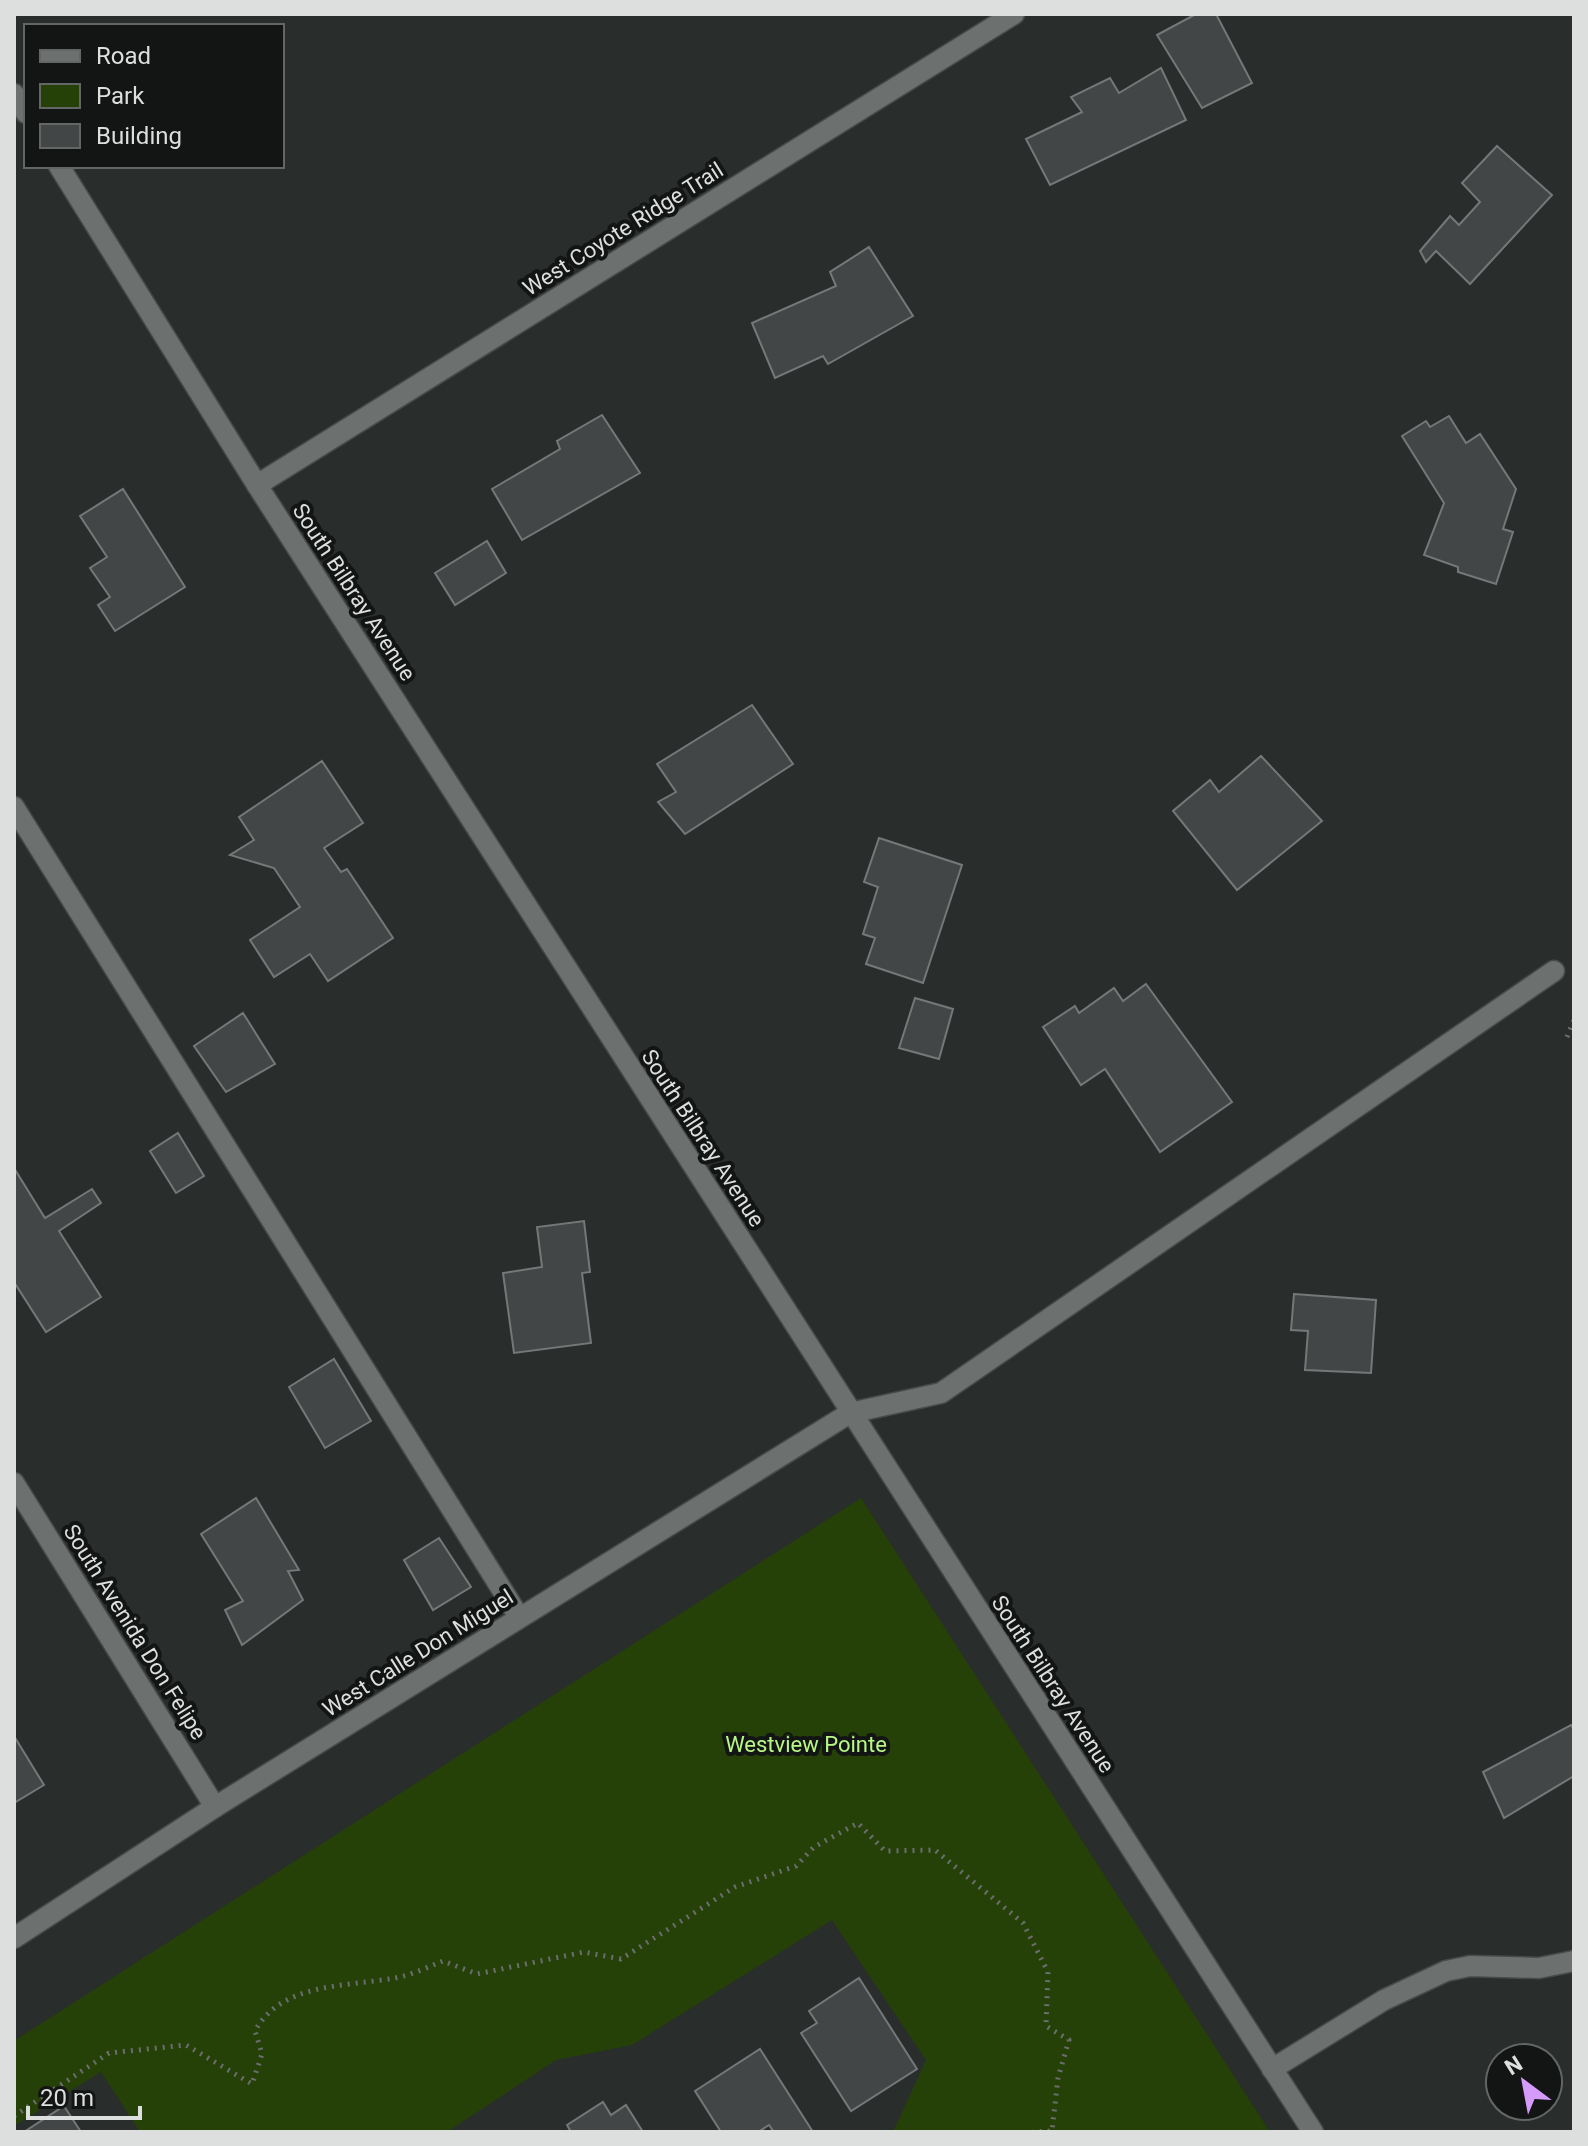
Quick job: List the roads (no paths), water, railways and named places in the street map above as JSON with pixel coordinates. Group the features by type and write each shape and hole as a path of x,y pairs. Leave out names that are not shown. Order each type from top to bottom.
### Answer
{"street":[{"name":"West Coyote Ridge Trail","path":"257,485 1014,14"},
{"name":"South Bilbray Avenue","path":"60,168 257,485 1313,2132"},
{"path":"14,807 519,1617"},
{"name":"West Calle Don Miguel","path":"14,1938 215,1807 850,1413 941,1393 1554,971"},
{"name":"South Avenida Don Felipe","path":"14,1483 215,1807"},
{"path":"1272,2069 1384,2000 1446,1971 1470,1966 1539,1968 1574,1961"}],"park label":[{"name":"Westview Pointe","path":"806,1744"}]}
